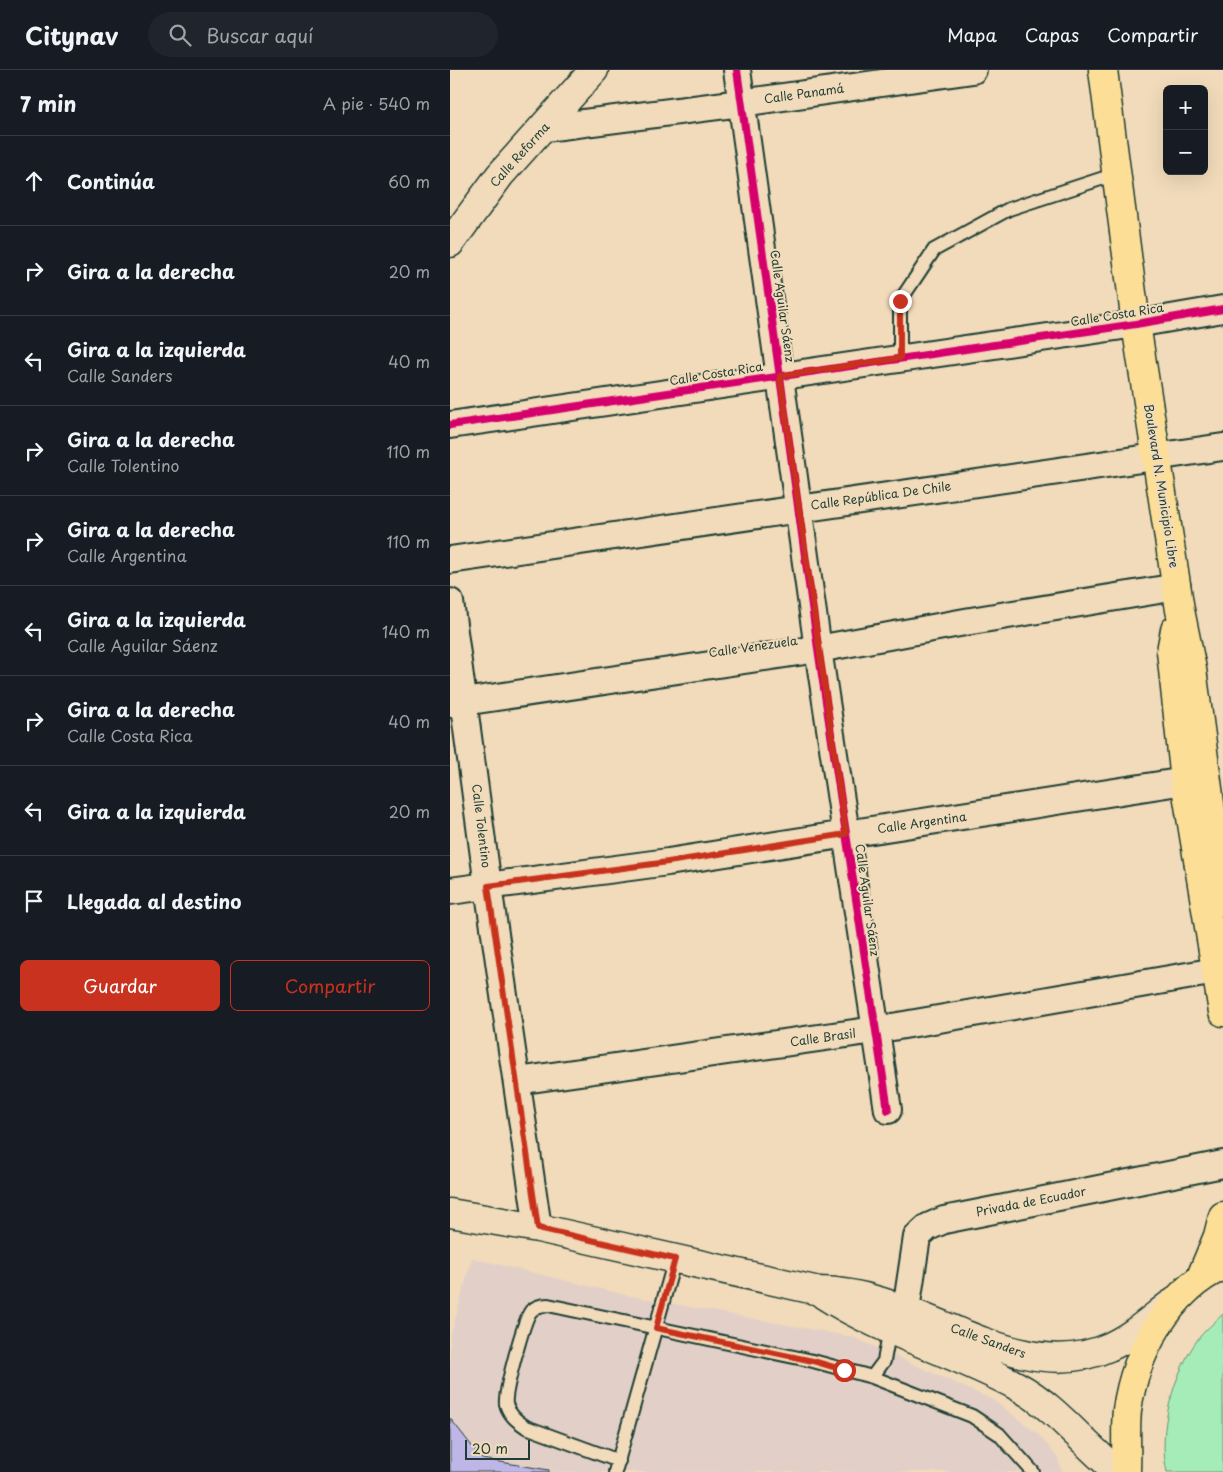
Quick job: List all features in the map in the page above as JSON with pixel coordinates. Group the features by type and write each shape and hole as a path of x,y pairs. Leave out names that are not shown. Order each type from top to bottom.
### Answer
{"main road":[{"name":"Boulevard N. Municipio Libre","path":"1103,70 1136,324 1178,598 1192,669 1223,901"},
{"path":"1178,598 1171,650 1185,781 1223,1012"},
{"path":"1126,1472 1127,1411 1134,1380 1152,1336 1175,1300 1212,1271 1223,1216"}],"street":[{"name":"Calle Reforma","path":"450,242 500,175 545,128 594,70"},
{"name":"Calle Aguilar Sáenz","path":"737,70 800,508 818,649 888,1110"},
{"name":"Calle Panamá","path":"545,128 741,103 973,70"},
{"name":"Calle Costa Rica","path":"450,425 1136,324 1223,309"},
{"name":"Calle República De Chile","path":"450,560 1223,447"},
{"name":"Calle Venezuela","path":"458,703 818,649 965,622 1178,598"},
{"name":"Calle Tolentino","path":"450,602 458,703 488,886 538,1228"},
{"name":"Calle Argentina","path":"450,891 668,862 1185,781"},
{"name":"Calle Brasil","path":"517,1082 875,1030 1216,971"},
{"name":"Privada de Ecuador","path":"898,1319 917,1237 928,1227 944,1220 1223,1164"},
{"name":"Calle Sanders","path":"450,1213 538,1228 819,1291 861,1295 898,1319 1018,1386 1072,1429 1101,1459 1118,1472"},
{"name":"Calle Sanders","path":"898,1319 1032,1357 1054,1359 1082,1356 1108,1348 1126,1338 1175,1300"}],"lane":[{"path":"900,358 900,301 934,250 1009,209 1116,174"},
{"path":"675,1259 656,1328 617,1467 526,1427 516,1420 506,1402 513,1364 528,1314 532,1309 541,1305 656,1328 813,1361 872,1377 972,1416 999,1434 1033,1472"},
{"path":"872,1377 884,1360 898,1319"}],"shaded area":[{"path":"472,1258 626,1295 853,1337 993,1400 1038,1434 1058,1458 1062,1472 450,1472 450,1338"}],"green space":[{"path":"1223,1314 1223,1472 1167,1472 1164,1456 1164,1439 1166,1421 1175,1385 1189,1353 1198,1339"}],"building":[{"path":"450,1418 482,1459 549,1470 549,1472 450,1472"}],"cycle path":[{"path":"737,70 818,649 888,1110"},
{"path":"450,425 1136,324 1223,309"}],"route":[{"path":"844,1370 813,1361 656,1328 675,1259 538,1228 488,886 668,862 846,834 780,376 900,358 900,301"}]}
